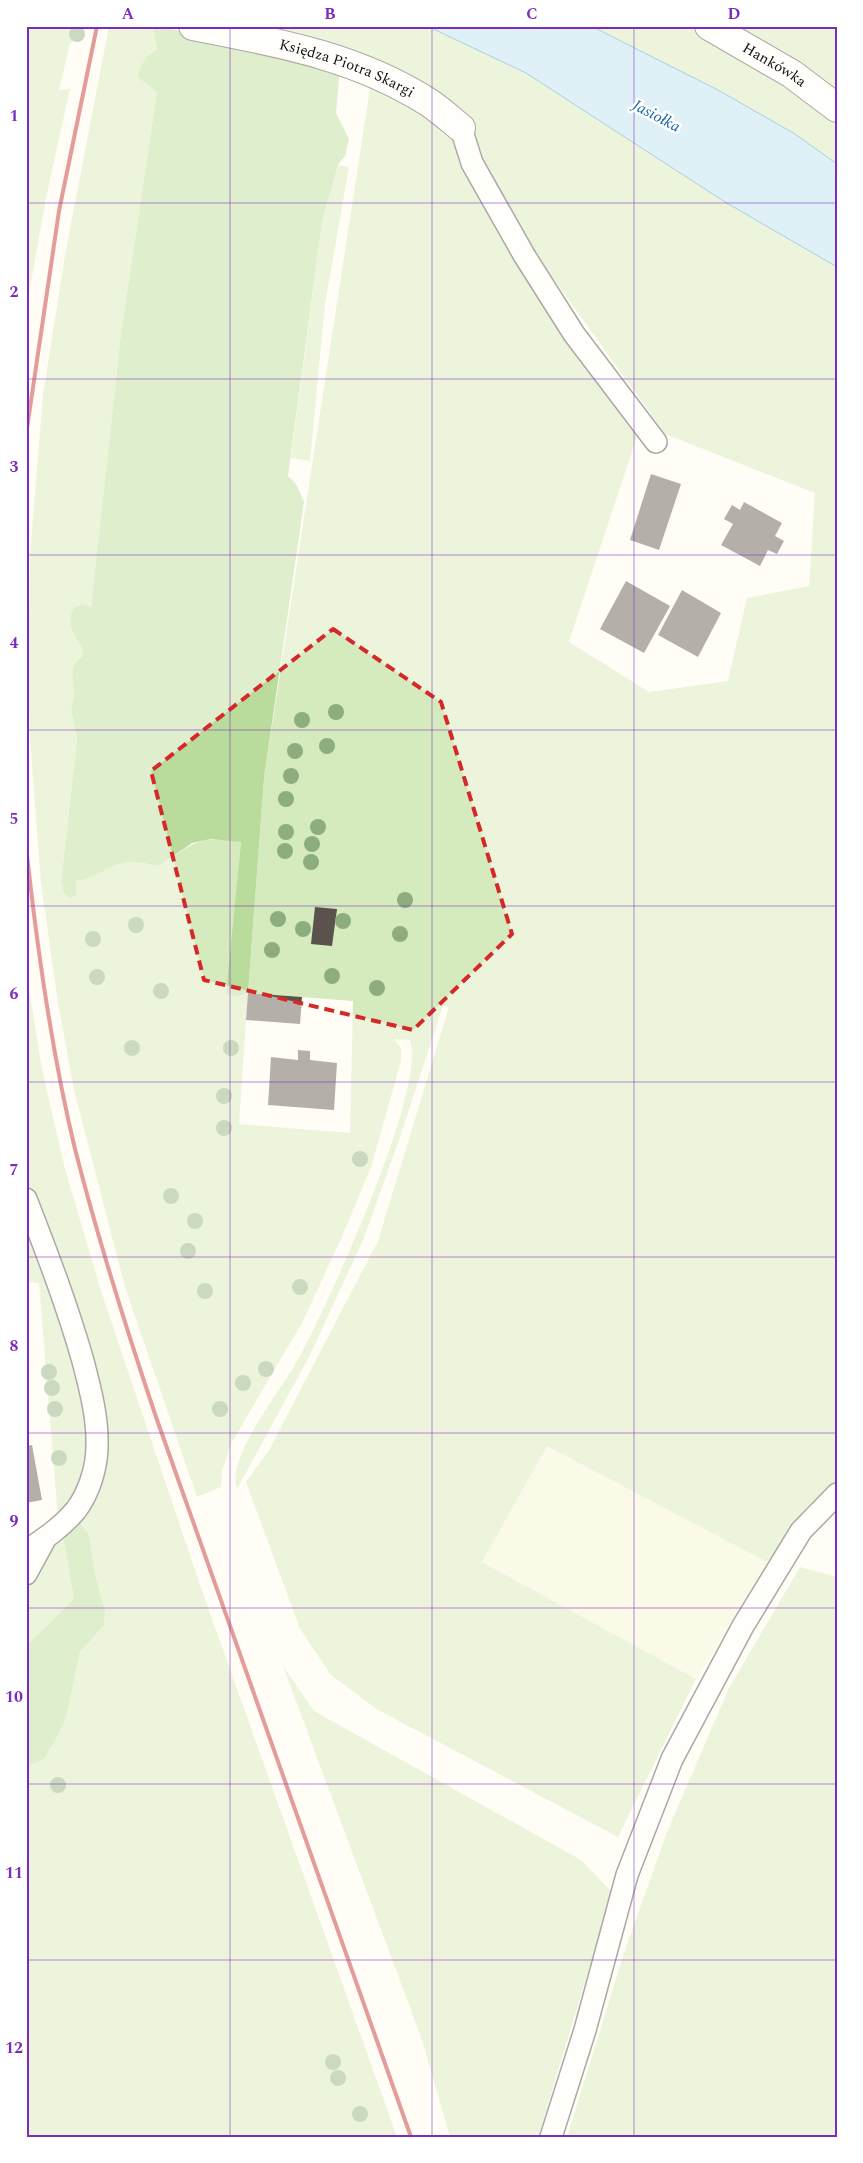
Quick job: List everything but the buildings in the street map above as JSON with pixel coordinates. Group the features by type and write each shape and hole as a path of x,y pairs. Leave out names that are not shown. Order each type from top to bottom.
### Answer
{"street":[{"name":"Księdza Piotra Skargi","path":"193,26 306,49 353,64 428,102 461,128"},
{"name":"Hankówka","path":"710,26 792,74 837,108"}],"lane":[{"path":"461,128 472,163 524,255 574,334 656,442"},
{"path":"26,1200 70,1316 87,1375 97,1430 98,1447 94,1469 86,1491 76,1509 44,1539 26,1551"},
{"path":"551,2137 585,2030 627,1875 672,1759 743,1626 801,1530 837,1494"},
{"path":"26,1574 44,1539"}],"highlighted area":[{"path":"333,629 441,702 512,934 413,1030 204,980 151,771"}],"shaded area":[{"path":"547,1445 767,1562 696,1679 482,1562"}],"green space":[{"path":"26,26 84,26 83,35 70,43 59,90 70,89 46,198 26,310"},
{"path":"109,26 153,26 157,49 144,60 137,77 157,92 121,333 91,608 82,604 74,607 70,618 73,634 84,648 82,656 75,663 72,671 74,695 71,710 77,739 61,882 64,894 70,898 76,896 76,880 88,878 114,866 134,862 159,866 189,846 205,840 241,842 227,994 238,997 248,993 264,778 371,82 403,96 430,112 453,134 462,148 469,165 607,394 638,433 569,642 649,692 728,681 747,598 809,586 815,493 665,434 548,271 491,180 464,119 396,75 349,55 292,40 217,26 427,26 526,73 725,202 837,267 837,1480 822,1493 767,1562 547,1446 482,1562 696,1679 618,1837 378,1710 331,1675 300,1629 246,1482 269,1450 378,1241 449,1007 443,1006 398,1143 364,1238 310,1355 237,1489 236,1475 247,1441 300,1356 352,1246 372,1197 404,1103 411,1066 410,1040 394,1039 401,1048 401,1061 371,1167 341,1239 302,1323 232,1442 222,1471 221,1487 197,1497 125,1287 74,1090 58,1003 41,883 30,740 28,684 30,553 43,395 65,255","holes":["248,993 353,1001 350,1133 239,1124"]},
{"path":"153,26 269,46 340,67 336,113 349,139 345,156 338,165 322,222 288,476 296,484 304,502 264,778 248,993 238,997 226,994 241,842 211,839 192,843 159,866 134,862 114,866 88,878 76,880 76,896 70,898 64,894 61,882 77,739 71,710 74,695 72,671 75,663 82,656 83,648 73,634 70,618 74,607 82,604 91,607 121,333 157,92 137,77 144,60 157,49"},
{"path":"591,26 691,26 743,56 837,117 837,164 795,134 718,90"},
{"path":"722,26 837,26 837,99"},
{"path":"338,165 349,167 325,304 310,461 291,458 322,222"},
{"path":"26,971 42,1069 65,1169 102,1294 201,1588 397,2137 26,2137 26,1767 44,1759 57,1737 66,1718 80,1652 104,1624 105,1610 95,1574 89,1535 80,1522 106,1440 26,1177"},
{"path":"26,1227 71,1342 89,1431 86,1474 73,1498 58,1518 39,1283 26,1282"},
{"path":"80,1522 89,1535 95,1574 105,1610 104,1625 80,1652 66,1718 57,1737 44,1759 26,1767 26,1646 74,1599 63,1535"},
{"path":"63,1535 74,1599 26,1646 26,1559"},
{"path":"800,1567 837,1577 837,2137 567,2137 625,1950 667,1832 729,1688"},
{"path":"283,1666 314,1711 581,1860 612,1892 538,2137 450,2137 422,2040"}],"water":[{"name":"Jasiołka","path":"427,26 591,26 718,90 795,134 837,164 837,267 725,202 526,73"}],"railway":[{"path":"26,435 59,211 97,26"},
{"path":"26,846 40,961 66,1112 103,1250 156,1417 411,2137"}]}
